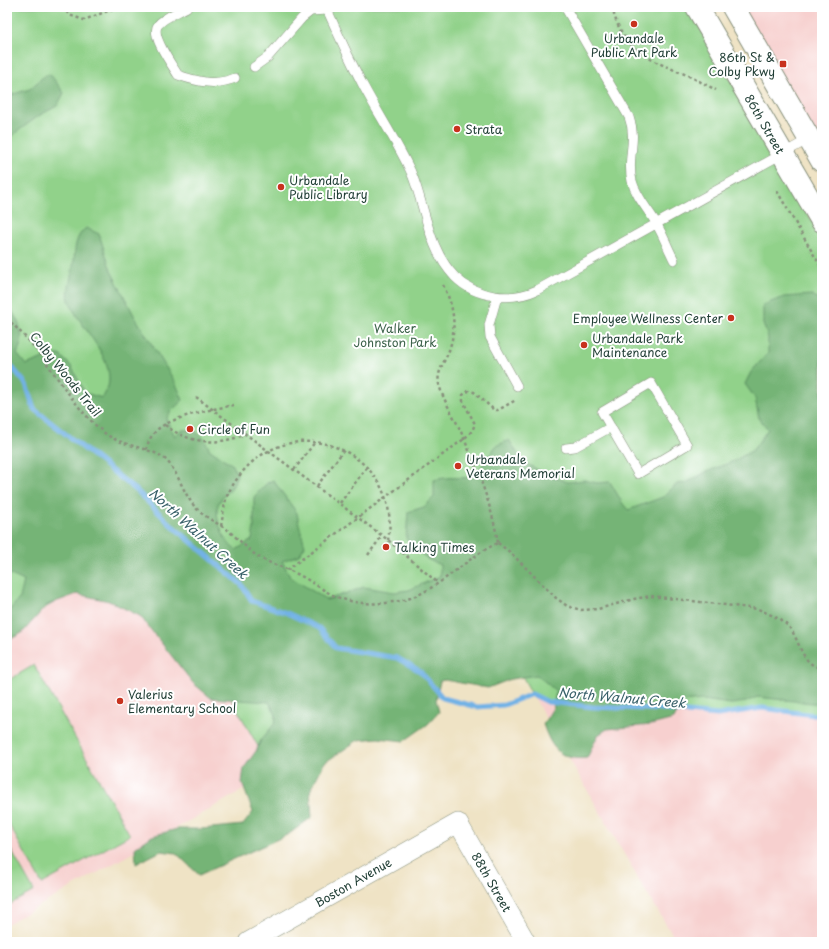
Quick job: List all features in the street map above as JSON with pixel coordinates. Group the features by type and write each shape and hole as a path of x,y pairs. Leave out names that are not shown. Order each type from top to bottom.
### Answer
{"main road":[{"name":"86th Street","path":"697,7 822,221"},
{"path":"733,7 816,136 822,161"}],"street":[{"name":"Boston Avenue","path":"248,942 458,823"},
{"name":"88th Street","path":"458,823 526,942"}],"lane":[{"path":"187,7 161,22 157,26 156,33 158,41 178,75 197,81 217,83 235,78"},
{"path":"565,7 629,117 634,138 630,161 632,181 642,204 656,224 674,260"},
{"path":"254,67 268,57 302,18 311,11 327,8 363,86 399,147 411,172 420,195 423,214 433,242 446,265 455,277 468,288 497,297 525,296 537,290 816,136"},
{"path":"497,297 489,325 490,337 518,386"},
{"path":"651,383 687,445 638,474 611,427 602,412 651,383"},
{"path":"566,448 576,446 611,427"}],"path":[{"path":"63,7 69,15 84,20 118,7"},
{"path":"612,7 620,30 633,48 654,61 716,90"},
{"path":"778,191 822,269"},
{"path":"442,284 450,300 454,323 450,347 439,379 441,389 464,439 495,522 498,543 512,553 567,606 581,610 598,609 651,596 758,609 775,616 788,626 795,635 808,662 813,666 822,668"},
{"name":"Colby Woods Trail","path":"7,318 34,347 95,424 107,435 117,441 146,450 166,459 190,502 202,513 221,526 256,555 304,577 336,596 358,602 381,603 403,601 414,597 438,583 466,561 498,543"},
{"path":"287,570 464,439 472,431 475,424 463,401 464,395 468,391 474,392 494,410 498,410 516,399"},
{"path":"196,397 388,540 438,583"},
{"path":"146,450 153,434 165,425 212,409 234,406"},
{"path":"165,425 184,437 207,442 234,439 246,434"},
{"path":"221,526 228,496 237,479 250,465 268,450 292,442 315,442 330,444 344,450 367,467 373,475 385,496 390,518 388,540"},
{"path":"294,470 315,442"},
{"path":"317,486 344,450"},
{"path":"340,504 367,467"},
{"path":"368,555 382,536"}],"shaded area":[{"path":"733,7 822,7 822,161"},
{"name":"Valerius Elementary School","path":"147,549 273,773 7,924 7,630"},
{"path":"532,694 548,702 718,715 762,708 822,716 822,942 677,942 642,885"}],"green space":[{"name":"Walker Johnston Park","path":"7,7 688,7 822,238 822,716 762,708 718,715 666,710 593,707 548,702 532,694 504,643 273,773 147,549 7,630"},
{"path":"50,74 64,93 57,106 40,115 7,139 7,96 30,89 44,76"},
{"path":"86,228 99,234 111,271 135,317 175,382 183,400 171,411 166,419 175,436 181,430 194,430 204,439 210,450 233,465 237,475 232,487 219,502 217,510 217,517 224,536 236,550 252,540 254,527 254,497 267,483 273,480 297,513 305,546 299,555 282,561 290,577 327,600 364,587 394,592 409,590 440,576 440,565 427,559 406,539 408,512 424,507 434,497 434,480 444,478 474,477 496,446 509,440 523,462 552,477 568,482 584,480 597,483 610,482 628,510 663,497 677,484 686,483 706,472 734,461 753,450 768,429 759,418 755,398 745,384 751,372 768,353 768,337 763,324 763,305 784,297 812,295 822,301 822,704 757,697 746,702 731,704 703,700 682,702 674,719 651,725 607,729 598,735 587,758 578,758 563,755 549,740 543,724 553,708 556,691 537,675 511,679 488,688 445,680 440,681 436,700 439,712 428,724 404,741 378,738 358,740 324,763 310,791 312,817 289,834 199,875 176,853 161,851 136,864 135,848 152,836 177,829 201,829 243,825 253,812 242,783 244,768 256,751 261,740 275,723 276,715 269,702 211,698 193,683 140,616 109,601 77,594 47,605 22,633 7,641 7,613 20,598 24,581 7,573 7,303 15,315 20,327 21,340 17,354 26,365 51,355 60,355 71,366 85,393 102,398 108,386 109,374 105,361 74,311 68,297 76,243 82,231"},
{"path":"34,665 130,835 42,884 7,821 7,681"},
{"path":"7,843 34,891 7,906"}],"waterway":[{"name":"North Walnut Creek","path":"7,361 26,384 34,409 136,490 169,523 241,584 252,601 287,613 319,628 336,648 397,658 420,671 443,698 477,707 504,705 532,694 548,702 593,707 666,710 718,715 762,708 822,716"}],"place":[{"name":"Urbandale Public Art Park","path":"634,24"},
{"name":"86th St & Colby Pkwy","path":"783,64"},
{"name":"Strata","path":"457,129"},
{"name":"Urbandale Public Library","path":"281,187"},
{"name":"Employee Wellness Center","path":"731,318"},
{"name":"Urbandale Park Maintenance","path":"584,345"},
{"name":"Circle of Fun","path":"190,429"},
{"name":"Urbandale Veterans Memorial","path":"458,466"},
{"name":"Talking Times","path":"386,547"},
{"name":"Valerius Elementary School","path":"120,701"}]}
